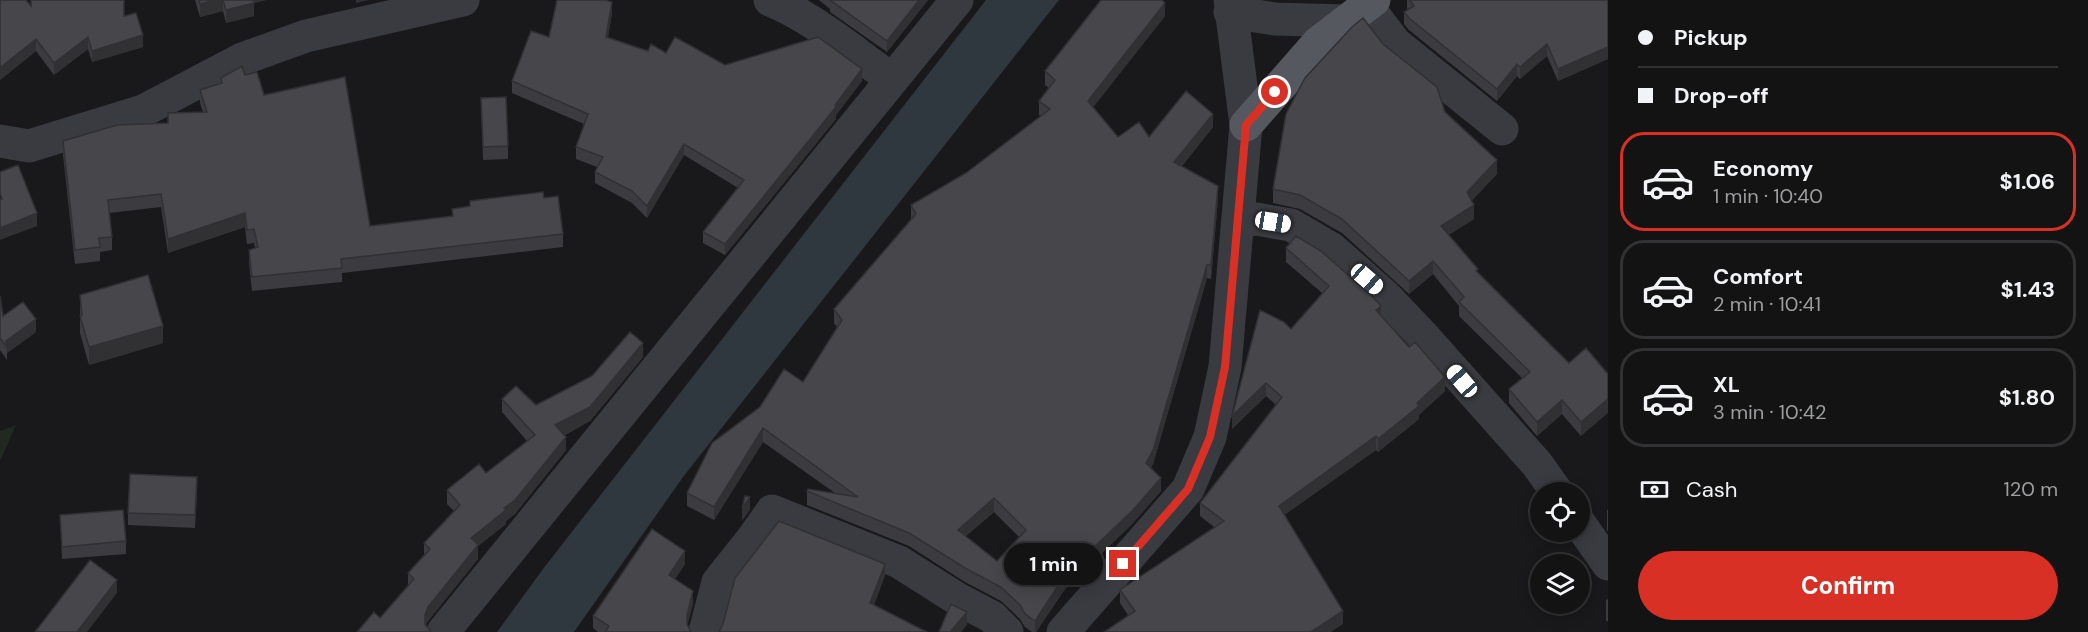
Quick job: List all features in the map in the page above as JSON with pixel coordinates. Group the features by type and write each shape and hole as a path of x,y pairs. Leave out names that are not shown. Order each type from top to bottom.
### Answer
{"main road":[{"path":"1246,125 1319,42 1362,9"}],"street":[{"path":"0,141 29,146 143,111 242,59 306,36 463,0"},
{"path":"770,0 784,6 837,39 892,80"},
{"path":"443,632 957,0"},
{"path":"1063,632 1188,489 1210,437 1225,367 1246,125 1230,6 1275,19 1362,9 1395,43 1502,129"},
{"path":"1238,222 1256,219 1291,225 1332,249 1384,295 1425,337 1537,464 1550,482"},
{"path":"705,632 718,582 772,511 900,562 956,598 992,617 1007,632"},
{"path":"1590,538 1608,564"}],"shaded area":[{"path":"986,0 1059,0 683,477 574,632 497,632 543,569"},
{"path":"16,425 0,461 0,431"}],"building":[{"path":"0,0 26,0 31,6 31,0 124,0 124,16 136,13 143,35 92,51 88,37 54,63 36,39 0,68"},
{"path":"199,0 215,0 200,4"},
{"path":"223,0 253,0 254,3 226,10"},
{"path":"557,0 612,2 606,37 648,51 651,44 666,53 675,37 725,65 818,37 862,69 835,105 836,107 725,244 703,232 744,180 684,144 647,206 632,191 595,172 603,157 576,147 588,114 512,81 531,31 549,37"},
{"path":"830,0 919,0 887,41"},
{"path":"1101,0 1162,0 1165,3 1088,101 1118,137 1139,122 1149,137 1186,91 1213,114 1174,162 1218,186 1211,265 1207,265 1153,450 1146,463 1161,478 1133,510 1065,575 1035,621 1025,614 1020,605 1001,587 965,568 909,533 807,491 808,489 858,497 763,428 714,507 687,493 712,443 760,407 784,369 803,382 842,320 834,309 916,214 911,205 966,173 1050,109 1039,101 1055,80 1045,71","holes":["994,498 1026,530 997,561 958,530"]},
{"path":"1410,0 1608,0 1608,47 1558,69 1547,44 1520,67 1517,64 1497,89 1409,18 1404,12 1414,6"},
{"path":"1363,18 1383,44 1437,87 1445,112 1497,160 1467,192 1474,205 1441,226 1478,269 1476,271 1569,363 1586,348 1608,374 1608,399 1581,422 1562,400 1537,422 1509,389 1530,372 1459,302 1464,297 1433,261 1409,281 1342,219 1300,195 1273,189 1286,114 1305,78"},
{"path":"242,66 245,75 257,72 264,95 345,77 370,226 453,216 452,209 470,206 470,201 543,192 544,198 558,196 563,234 341,259 342,268 252,277 249,250 258,247 254,229 247,230 245,213 168,239 161,194 108,200 112,237 99,238 100,247 75,250 63,141 117,125 168,123 168,113 207,112 200,90 222,83 221,78"},
{"path":"506,97 508,146 483,147 481,98"},
{"path":"18,165 37,213 0,228 0,199 2,199 0,172"},
{"path":"1296,236 1321,251 1371,295 1381,306 1376,310 1409,347 1415,342 1445,377 1417,403 1419,406 1378,439 1376,436 1279,506 1343,611 1311,632 1104,632 1135,611 1120,590 1224,521 1200,503 1282,397 1266,383 1232,416 1260,310 1284,322 1291,329 1329,286 1286,248"},
{"path":"148,275 163,326 89,347 80,316 82,315 80,295"},
{"path":"0,296 3,316 23,302 36,319 6,341 7,347 0,338"},
{"path":"630,332 643,343 590,407 555,425 566,437 515,500 504,508 506,510 471,538 478,545 428,607 425,624 431,632 357,632 374,612 380,618 414,579 408,573 430,549 424,543 460,505 447,490 479,464 486,473 535,435 502,399 516,386 536,405 592,376"},
{"path":"130,474 197,477 195,515 128,513"},
{"path":"745,496 750,497 742,508"},
{"path":"123,510 126,541 62,547 60,515"},
{"path":"779,521 885,564 870,603 927,632 719,632 735,578"},
{"path":"652,529 685,551 669,575 693,591 687,615 687,624 691,632 605,632 609,626 593,616"},
{"path":"90,560 117,580 77,632 35,632"},
{"path":"951,604 967,612 950,632 939,632"}],"route":[{"path":"1123,564 1188,489 1210,437 1225,367 1246,125 1275,92"}]}
